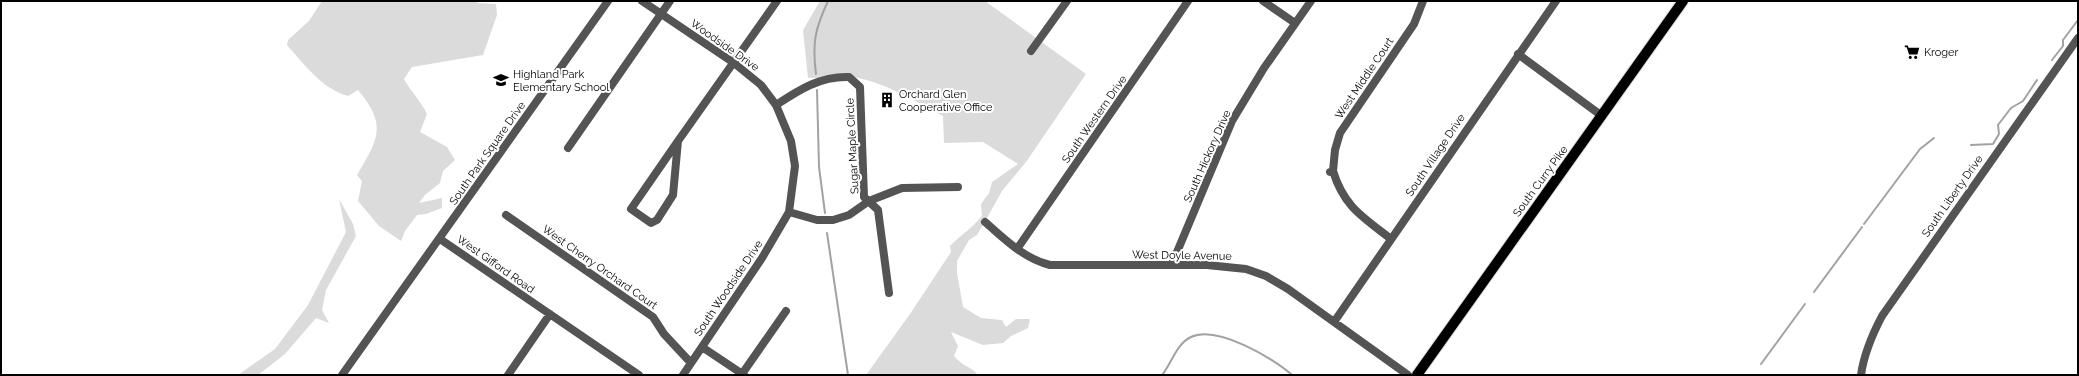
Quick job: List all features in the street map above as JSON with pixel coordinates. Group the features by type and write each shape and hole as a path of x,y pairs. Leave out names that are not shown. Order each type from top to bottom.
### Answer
{"main road":[{"name":"South Curry Pike","path":"1417,375 1683,1"}],"street":[{"name":"South Park Square Drive","path":"440,239 608,1"},
{"name":"Woodside Drive","path":"642,1 734,63 761,85 776,105 791,141 795,166 789,212"},
{"path":"568,148 670,1"},
{"path":"678,141 674,195 657,220 652,223 631,209 678,141 777,1"},
{"name":"South Western Drive","path":"1017,249 1188,1"},
{"path":"1263,1 1295,24"},
{"name":"South Hickory Drive","path":"1172,264 1232,122 1264,68 1311,1"},
{"name":"West Middle Court","path":"1391,239 1356,212 1343,198 1332,172 1335,150 1340,133 1414,24 1423,1"},
{"name":"South Village Drive","path":"1334,322 1556,1"},
{"path":"1031,51 1063,2"},
{"name":"South Liberty Drive","path":"1861,375 1863,360 1882,316 2078,38"},
{"path":"1518,54 1602,116"},
{"name":"Sugar Maple Circle","path":"776,105 807,85 824,79 849,78 860,87 864,197 870,201"},
{"path":"789,212 817,220 833,220 849,215 870,201 902,188 958,187"},
{"path":"870,201 878,210 889,293"},
{"name":"South Woodside Drive","path":"683,375 762,258 789,212"},
{"name":"West Cherry Orchard Court","path":"506,215 653,317 664,334 691,362"},
{"name":"West Doyle Avenue","path":"985,222 1017,249 1041,263 1060,266 1172,264 1235,266 1256,272 1276,282 1408,375"},
{"name":"West Gifford Road","path":"342,375 396,297 440,239 639,375"},
{"path":"702,347 743,374 786,311"},
{"path":"508,375 550,314"}],"shaded area":[{"path":"322,1 477,1 477,3 496,4 497,15 483,55 412,67 404,79 427,114 420,132 447,147 455,160 443,171 440,183 425,195 419,203 442,198 442,208 426,214 417,215 405,231 401,241 379,226 358,201 362,181 357,175 371,151 377,132 373,113 367,102 358,90 348,96 330,88 307,68 287,45 288,40 309,21"},
{"path":"820,1 985,1 1086,74 1026,162 1002,191 977,235 969,240 957,261 957,273 963,307 981,318 1002,320 1006,327 1016,319 1030,319 1028,328 1011,336 1003,343 983,345 951,332 958,346 954,356 978,375 866,375 910,314 951,252 950,246 982,216 981,204 989,193 992,182 1018,164 983,142 944,143 943,116 889,88 850,76 808,78 803,30"},
{"path":"339,199 353,224 356,236 326,290 322,310 329,323 316,318 285,354 258,375 238,375 275,349 308,305 346,232"}],"waterway":[{"path":"816,74 814,53 817,28 828,1"},
{"path":"2052,60 2063,46 2063,40 2078,20"},
{"path":"1971,145 1993,144 1999,134 1998,125 2011,108 2023,101 2037,80"},
{"path":"817,90 819,167 825,213"},
{"path":"1864,224 1920,149 1934,138"},
{"path":"1814,292 1862,227"},
{"path":"827,233 848,375"},
{"path":"1761,364 1805,304"},
{"path":"1162,375 1182,344 1191,337 1202,334 1215,335 1244,345 1272,360 1292,375"}],"place":[{"name":"Kroger","path":"1912,52"},
{"name":"Highland Park Elementary School","path":"501,80"},
{"name":"Orchard Glen Cooperative Office","path":"887,100"}]}
